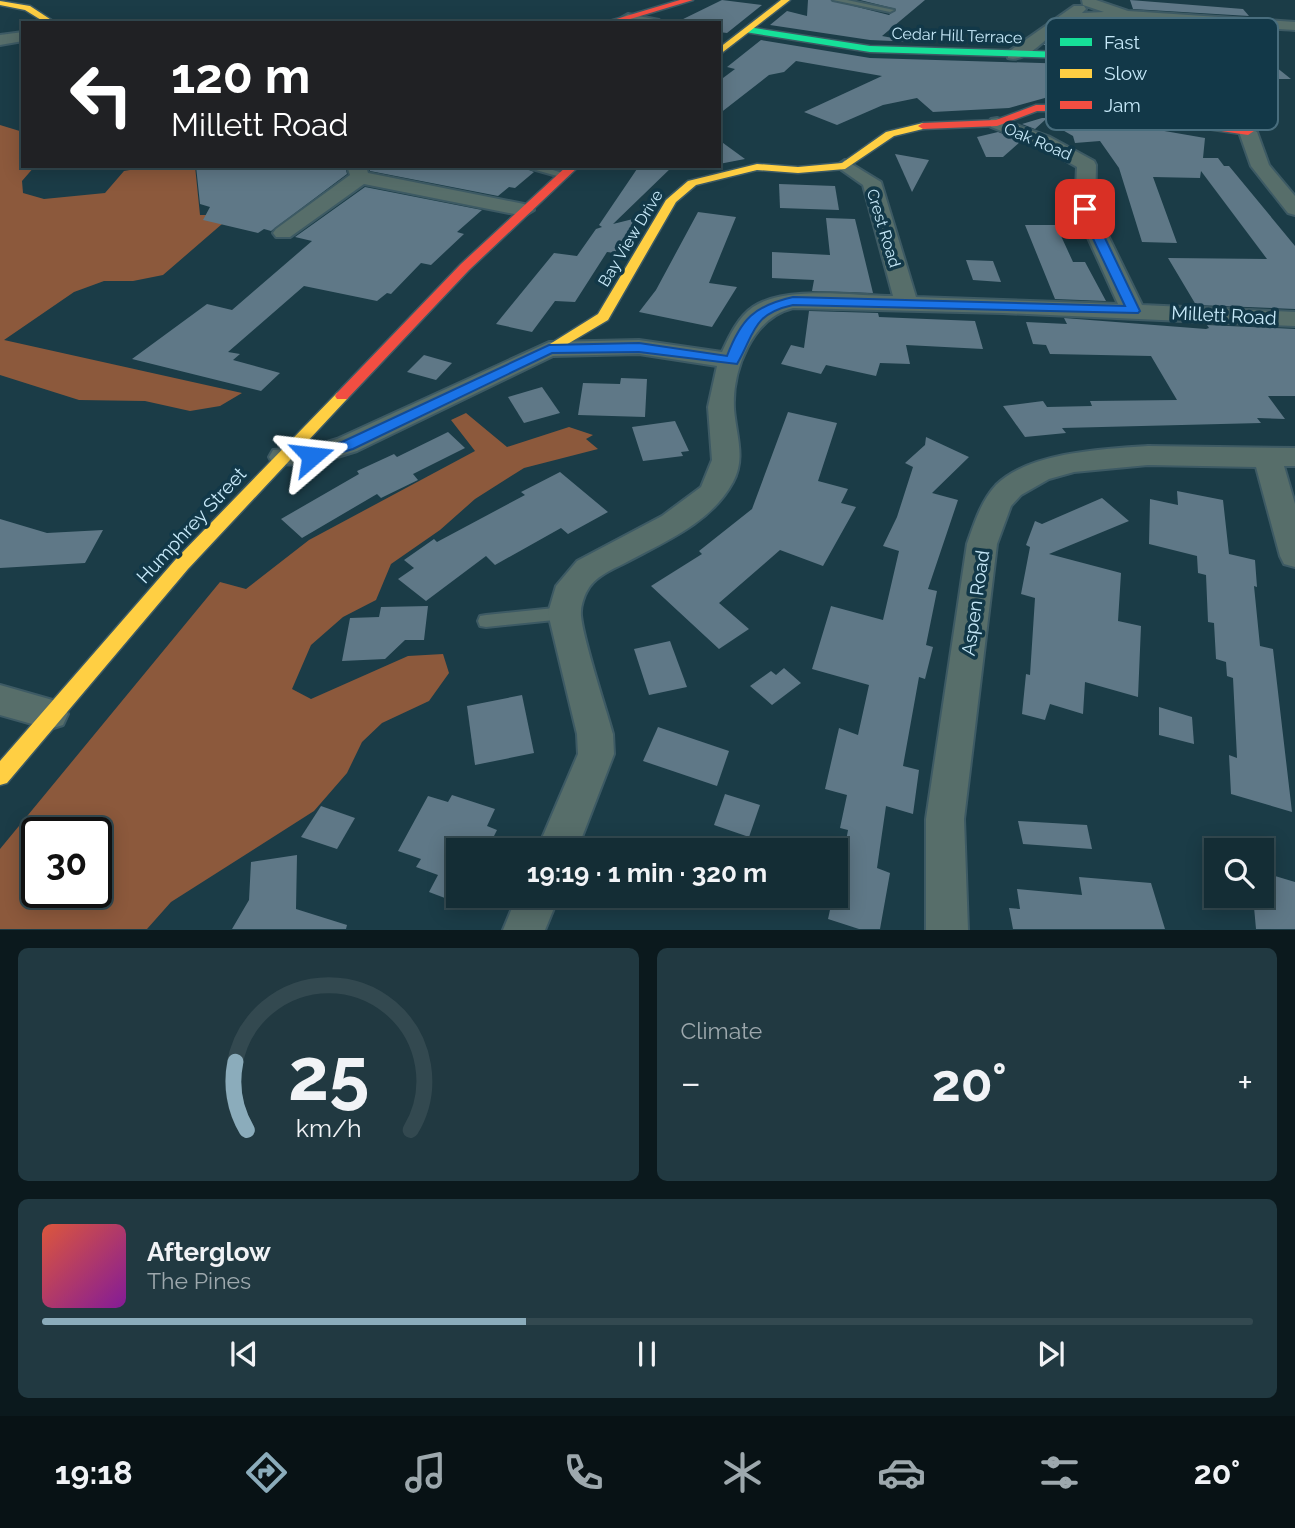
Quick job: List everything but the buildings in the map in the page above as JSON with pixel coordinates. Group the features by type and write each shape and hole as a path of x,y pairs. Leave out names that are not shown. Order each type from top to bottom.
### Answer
{"street":[{"path":"615,21 689,0"},
{"path":"721,51 786,0"},
{"path":"1065,18 1088,1 1126,15"},
{"path":"0,4 27,8 48,21"},
{"path":"1080,18 1126,15 1172,18"},
{"path":"628,18 644,21"},
{"path":"1014,55 1046,32"},
{"path":"721,36 742,35"},
{"name":"Cedar Hill Terrace","path":"742,35 870,50 1046,56"},
{"path":"0,40 21,36"},
{"path":"845,166 877,141 908,128 997,123 1025,111 1046,108"},
{"name":"Oak Road","path":"997,123 1044,141 1087,165 1085,209 1133,311"},
{"path":"1235,130 1248,132 1260,166 1295,209"},
{"name":"Crest Road","path":"845,166 871,182 906,303"},
{"name":"Bay View Drive","path":"549,349 603,317 672,200 692,183 736,170 757,167 798,170 845,166"},
{"name":"Humphrey Street","path":"0,776 50,714 182,564 413,321 524,210 569,171"},
{"path":"282,233 358,172 524,210"},
{"name":"Millett Road","path":"564,613 572,586 588,569 710,497 724,473 729,450 720,403 732,361 741,338 757,315 772,306 793,301 906,303 1295,319"},
{"path":"603,317 639,347"},
{"path":"284,457 312,456 347,445 549,349 639,347 732,361"},
{"name":"Aspen Road","path":"947,929 945,819 982,544 993,514 1009,489 1032,476 1062,465 1117,457 1281,458"},
{"path":"1281,458 1295,556"},
{"path":"562,838 596,754 595,734 564,613"},
{"path":"0,700 50,714"},
{"path":"524,929 533,908"}],"lane":[{"path":"836,0 890,10"},
{"path":"544,168 569,171"},
{"path":"486,621 564,613"}],"shaded area":[{"path":"0,125 21,131 21,168 33,168 22,181 23,193 44,199 105,193 124,171 141,168 195,168 200,215 217,215 222,224 163,275 133,281 104,281 74,292 4,340 242,393 220,406 190,411 145,401 79,400 0,375"},
{"path":"466,413 507,447 569,427 593,435 586,439 598,449 524,468 475,499 440,530 391,564 376,600 343,617 311,645 292,689 311,699 408,656 443,654 449,673 429,701 382,723 362,742 347,773 314,811 171,902 147,929 0,929 0,849 21,824 21,908 112,908 112,817 26,817 220,582 246,589 309,540 475,451 451,420"}],"traffic: fast":[{"path":"748,30 870,49 1046,54"}],"traffic: slow":[{"path":"721,50 786,0"},
{"path":"0,3 27,8 49,21"},
{"path":"549,349 603,317 672,200 692,183 757,167 798,170 845,166 890,134 923,126"},
{"path":"0,776 182,564 342,396"}],"traffic: jam":[{"path":"614,21 689,0"},
{"path":"923,126 997,123 1036,108 1046,108"},
{"path":"1234,130 1251,130"},
{"path":"342,396 465,267 572,168"}],"route":[{"path":"312,456 347,445 549,349 639,347 732,361 741,338 757,315 772,306 793,301 1133,311 1085,209"}]}
